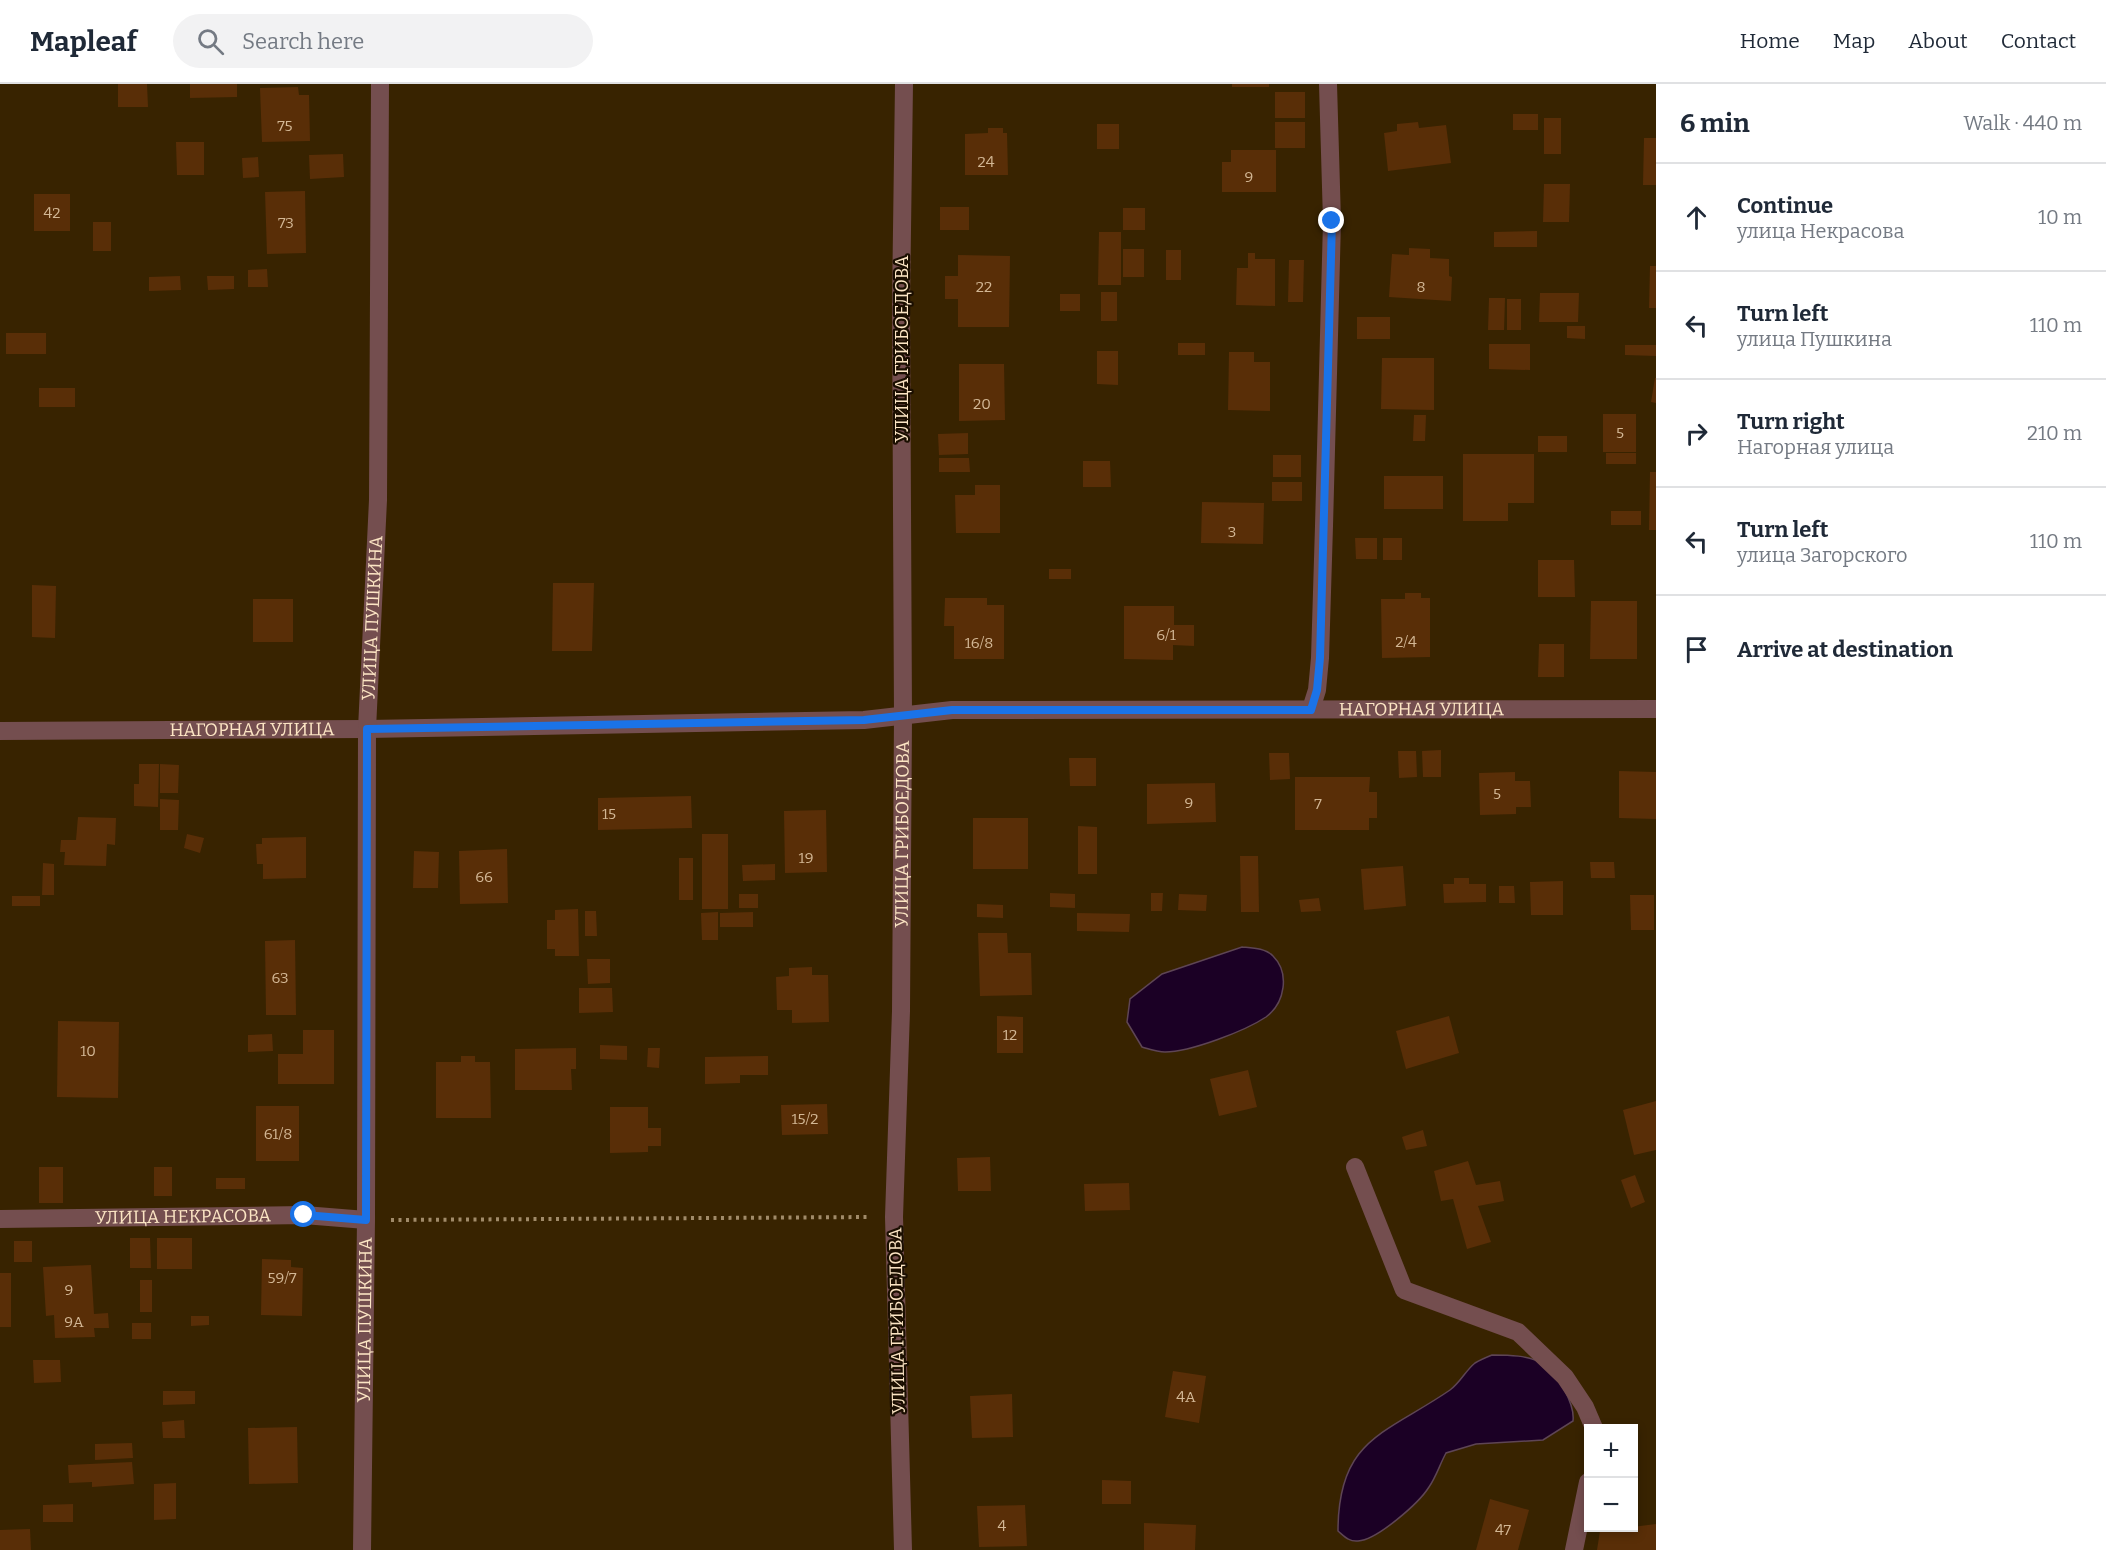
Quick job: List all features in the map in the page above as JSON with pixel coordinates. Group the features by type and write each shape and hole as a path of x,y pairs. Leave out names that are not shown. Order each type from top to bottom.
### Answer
{"street":[{"name":"УЛИЦА ПУШКИНА","path":"362,1550 366,1220 367,729 378,500 380,84"},
{"name":"УЛИЦА ГРИБОЕДОВА","path":"903,1550 894,1217 901,1011 903,716 901,303 904,84"},
{"path":"1311,710 1317,690 1320,658 1324,526 1332,221 1328,84"},
{"name":"НАГОРНАЯ УЛИЦА","path":"0,731 367,729 864,720 952,710 1656,709"},
{"path":"1355,1167 1404,1290 1518,1332 1565,1377 1585,1407 1592,1424"},
{"name":"УЛИЦА НЕКРАСОВА","path":"0,1219 304,1215 366,1220"},
{"path":"1574,1550 1584,1501"}],"path":[{"path":"366,1220 894,1217"}],"shaded area":[{"path":"1242,947 1266,951 1273,956 1282,971 1281,996 1278,1004 1266,1017 1217,1040 1176,1051 1156,1051 1142,1047 1127,1022 1130,999 1162,974"},
{"path":"1492,1355 1525,1357 1543,1364 1560,1382 1571,1406 1573,1421 1543,1440 1476,1444 1446,1453 1424,1494 1397,1520 1366,1539 1355,1541 1345,1537 1338,1531 1340,1500 1346,1476 1357,1457 1386,1429 1450,1390 1475,1363"}],"building":[{"path":"118,84 147,84 148,107 118,107"},
{"path":"190,84 237,84 237,97 190,98"},
{"path":"1232,84 1269,84 1269,87 1232,87"},
{"path":"298,87 299,95 309,95 310,141 262,142 260,88"},
{"path":"1275,92 1305,92 1305,118 1275,118"},
{"path":"1513,114 1538,114 1538,130 1513,130"},
{"path":"1544,118 1561,118 1561,154 1544,154"},
{"path":"1275,122 1305,122 1305,148 1275,148"},
{"path":"1418,122 1419,128 1446,125 1451,163 1388,171 1384,133 1397,131 1397,124"},
{"path":"1097,124 1119,124 1119,149 1097,149"},
{"path":"988,128 1003,128 1003,133 1007,133 1008,175 965,175 965,134 988,133"},
{"path":"1644,138 1656,138 1656,185 1643,185"},
{"path":"176,142 204,142 204,175 177,175"},
{"path":"1231,150 1276,150 1276,192 1222,192 1222,162 1231,162"},
{"path":"343,154 344,177 310,179 309,155"},
{"path":"258,157 259,177 243,178 242,158"},
{"path":"1544,184 1570,184 1569,222 1543,222"},
{"path":"305,191 306,253 267,254 265,192"},
{"path":"34,194 70,194 70,231 34,231"},
{"path":"940,207 969,207 969,230 940,230"},
{"path":"1123,208 1145,208 1145,230 1123,230"},
{"path":"93,222 111,222 111,251 93,251"},
{"path":"1537,231 1537,247 1494,247 1494,232"},
{"path":"1099,232 1121,232 1121,285 1098,285"},
{"path":"1409,248 1430,249 1430,258 1449,259 1449,276 1452,277 1451,301 1389,297 1392,254 1409,255"},
{"path":"1123,249 1144,249 1144,277 1123,277"},
{"path":"1166,250 1181,250 1181,280 1166,280"},
{"path":"1248,253 1255,253 1255,259 1275,259 1275,306 1236,305 1237,268 1248,268"},
{"path":"958,255 1010,256 1009,327 958,327 958,299 945,299 945,276 958,276"},
{"path":"1289,260 1304,260 1303,302 1288,302"},
{"path":"1650,266 1656,266 1656,308 1649,308"},
{"path":"267,269 268,287 248,287 248,270"},
{"path":"180,276 181,290 149,291 149,277"},
{"path":"207,276 234,276 234,289 208,290"},
{"path":"1101,292 1117,292 1117,321 1101,321"},
{"path":"1540,293 1579,293 1578,322 1539,322"},
{"path":"1060,294 1080,294 1080,311 1060,311"},
{"path":"1489,298 1505,298 1504,330 1488,330"},
{"path":"1507,299 1521,299 1521,330 1507,330"},
{"path":"1357,317 1390,317 1390,339 1357,339"},
{"path":"1567,326 1585,326 1585,339 1567,338"},
{"path":"6,333 46,333 46,354 6,354"},
{"path":"1178,343 1205,343 1205,355 1178,355"},
{"path":"1489,344 1530,344 1530,370 1489,369"},
{"path":"1625,345 1656,345 1656,356 1625,355"},
{"path":"1097,351 1118,351 1118,385 1097,384"},
{"path":"1229,352 1254,352 1254,362 1270,362 1270,411 1228,410"},
{"path":"1382,358 1434,358 1434,410 1381,409"},
{"path":"959,364 1004,364 1005,420 959,421"},
{"path":"1656,378 1656,403 1651,402"},
{"path":"39,388 75,388 75,407 39,407"},
{"path":"1603,414 1636,414 1636,452 1603,452"},
{"path":"1414,415 1426,415 1425,441 1413,441"},
{"path":"968,433 968,454 939,455 938,434"},
{"path":"1538,436 1567,436 1567,452 1538,452"},
{"path":"1606,453 1636,453 1636,464 1606,464"},
{"path":"1463,454 1534,454 1534,503 1508,503 1508,521 1463,521"},
{"path":"1273,455 1301,455 1301,477 1273,477"},
{"path":"939,458 969,458 970,472 939,472"},
{"path":"1083,461 1110,461 1111,487 1083,487"},
{"path":"1650,472 1656,472 1656,530 1649,530"},
{"path":"1384,476 1443,476 1443,509 1384,509"},
{"path":"1272,482 1302,482 1302,501 1272,501"},
{"path":"975,485 1000,485 1000,533 956,533 955,495 975,495"},
{"path":"1202,502 1264,503 1263,544 1201,543"},
{"path":"1611,511 1641,511 1641,525 1611,525"},
{"path":"1355,538 1377,538 1377,559 1356,559"},
{"path":"1383,538 1402,538 1402,560 1383,560"},
{"path":"1538,560 1574,560 1575,597 1538,597"},
{"path":"1049,569 1071,569 1071,579 1049,579"},
{"path":"553,583 594,583 592,651 552,651"},
{"path":"32,585 56,586 55,638 32,637"},
{"path":"1405,593 1421,593 1421,598 1430,598 1430,657 1382,658 1381,599 1405,599"},
{"path":"945,598 987,598 987,605 1004,605 1004,659 954,659 954,626 944,626"},
{"path":"253,599 293,599 293,642 253,642"},
{"path":"1591,601 1637,601 1637,659 1590,659"},
{"path":"1124,606 1174,606 1174,625 1194,625 1194,646 1173,645 1173,660 1124,659"},
{"path":"1539,644 1564,644 1564,677 1538,677"},
{"path":"1441,750 1441,777 1423,777 1422,751"},
{"path":"1398,751 1416,751 1417,777 1399,778"},
{"path":"1269,753 1289,753 1290,779 1270,780"},
{"path":"1069,758 1096,758 1096,786 1070,786"},
{"path":"139,764 159,764 158,807 134,806 134,784 139,784"},
{"path":"160,764 179,765 178,793 160,793"},
{"path":"1619,771 1656,772 1656,819 1619,818"},
{"path":"1515,772 1515,781 1530,781 1531,807 1516,807 1516,814 1480,815 1479,773"},
{"path":"1295,777 1370,777 1369,792 1377,792 1377,818 1369,818 1369,830 1295,830"},
{"path":"1215,783 1216,822 1147,824 1147,784"},
{"path":"691,796 692,828 598,830 598,798"},
{"path":"160,799 179,800 178,830 160,830"},
{"path":"826,810 827,872 785,873 784,811"},
{"path":"78,817 116,818 115,845 107,844 106,866 64,865 65,852 60,852 61,840 76,840"},
{"path":"973,818 1028,818 1028,869 973,869"},
{"path":"1078,826 1097,827 1097,874 1078,874"},
{"path":"187,834 204,838 200,853 184,848"},
{"path":"702,834 728,834 728,909 702,909"},
{"path":"306,837 306,878 263,879 263,864 257,864 256,844 262,844 262,838"},
{"path":"507,849 508,903 460,904 459,851"},
{"path":"414,851 439,852 438,888 413,888"},
{"path":"1240,856 1258,856 1259,912 1241,912"},
{"path":"679,858 693,858 693,900 679,900"},
{"path":"1590,862 1614,862 1615,878 1591,878"},
{"path":"43,863 54,864 54,895 42,895"},
{"path":"775,864 775,880 743,881 742,865"},
{"path":"1403,866 1406,906 1364,910 1361,869"},
{"path":"1454,878 1469,878 1469,884 1486,884 1486,902 1444,903 1443,884 1454,884"},
{"path":"1563,881 1563,915 1531,915 1530,882"},
{"path":"1499,886 1514,886 1515,903 1499,903"},
{"path":"1050,893 1075,894 1075,908 1050,907"},
{"path":"1151,893 1163,893 1162,911 1151,911"},
{"path":"739,894 758,894 758,908 739,908"},
{"path":"1179,894 1207,895 1206,911 1178,910"},
{"path":"1630,895 1654,895 1654,930 1631,930"},
{"path":"12,896 40,896 40,906 12,906"},
{"path":"1319,898 1321,911 1301,912 1299,900"},
{"path":"977,904 1003,905 1003,918 977,917"},
{"path":"578,909 579,956 555,956 555,949 547,949 547,920 555,920 555,910"},
{"path":"585,911 596,911 597,936 585,936"},
{"path":"718,912 718,940 702,940 701,913"},
{"path":"753,912 753,927 720,927 720,913"},
{"path":"1077,913 1130,914 1129,932 1077,931"},
{"path":"978,933 1007,933 1008,953 1031,953 1032,995 980,996"},
{"path":"295,940 296,1015 266,1015 265,941"},
{"path":"587,959 610,959 610,983 588,984"},
{"path":"812,967 812,975 828,975 829,1022 792,1023 792,1010 777,1010 776,977 789,976 789,968"},
{"path":"579,988 612,988 613,1012 579,1013"},
{"path":"997,1016 1023,1017 1023,1053 997,1053"},
{"path":"1449,1016 1459,1053 1406,1069 1396,1031"},
{"path":"58,1021 119,1022 118,1098 57,1097"},
{"path":"303,1030 334,1030 334,1084 278,1084 278,1054 303,1054"},
{"path":"272,1034 273,1051 248,1052 248,1035"},
{"path":"600,1045 627,1046 627,1060 600,1059"},
{"path":"576,1048 576,1069 571,1069 572,1090 515,1090 515,1049"},
{"path":"648,1048 660,1048 659,1068 647,1067"},
{"path":"461,1056 475,1056 475,1062 490,1062 491,1118 436,1118 436,1062 461,1062"},
{"path":"768,1056 768,1075 740,1075 740,1083 705,1084 705,1057"},
{"path":"1248,1070 1257,1107 1219,1116 1210,1079"},
{"path":"1656,1101 1656,1150 1634,1155 1623,1110"},
{"path":"827,1104 828,1134 782,1135 781,1105"},
{"path":"256,1106 299,1106 299,1161 256,1161"},
{"path":"610,1107 648,1107 648,1128 661,1128 661,1146 648,1146 648,1152 610,1153"},
{"path":"1423,1130 1427,1146 1406,1150 1402,1137"},
{"path":"990,1157 991,1191 958,1191 957,1158"},
{"path":"1468,1161 1476,1185 1500,1181 1504,1201 1478,1206 1491,1242 1467,1249 1453,1199 1441,1201 1434,1171"},
{"path":"39,1167 63,1167 63,1203 39,1203"},
{"path":"154,1167 172,1167 172,1196 154,1196"},
{"path":"1635,1175 1645,1202 1631,1208 1621,1180"},
{"path":"216,1178 245,1178 245,1189 216,1189"},
{"path":"1129,1183 1130,1210 1085,1211 1084,1184"},
{"path":"130,1238 150,1238 151,1268 130,1268"},
{"path":"157,1238 192,1238 192,1269 157,1269"},
{"path":"14,1241 32,1241 32,1262 14,1262"},
{"path":"262,1259 291,1260 291,1267 303,1268 302,1316 261,1315"},
{"path":"91,1265 94,1314 108,1313 109,1328 94,1328 95,1337 55,1338 54,1315 46,1316 43,1267"},
{"path":"0,1273 11,1273 11,1327 0,1327"},
{"path":"140,1280 152,1280 152,1312 140,1312"},
{"path":"191,1316 209,1316 209,1325 191,1326"},
{"path":"132,1323 151,1323 151,1339 132,1339"},
{"path":"33,1360 60,1360 61,1382 34,1383"},
{"path":"1173,1371 1206,1376 1199,1423 1165,1417"},
{"path":"163,1391 195,1391 195,1404 163,1405"},
{"path":"1012,1394 1013,1437 972,1438 970,1396"},
{"path":"184,1420 185,1438 163,1438 162,1422"},
{"path":"297,1427 298,1483 249,1484 248,1428"},
{"path":"132,1443 133,1458 95,1460 95,1444"},
{"path":"132,1462 134,1484 92,1487 92,1482 69,1483 68,1465"},
{"path":"1102,1480 1131,1481 1131,1504 1102,1504"},
{"path":"176,1483 176,1519 154,1520 154,1484"},
{"path":"1490,1499 1529,1510 1518,1550 1476,1550"},
{"path":"73,1504 73,1522 43,1522 43,1505"},
{"path":"1025,1505 1027,1546 979,1547 977,1506"},
{"path":"1144,1523 1196,1525 1195,1550 1144,1550"},
{"path":"1656,1524 1656,1550 1597,1550 1600,1532 1638,1532 1638,1526"},
{"path":"30,1529 31,1550 0,1550 0,1530"}],"route":[{"path":"304,1215 366,1220 367,729 864,720 952,710 1311,710 1317,690 1320,658 1332,221"}]}
